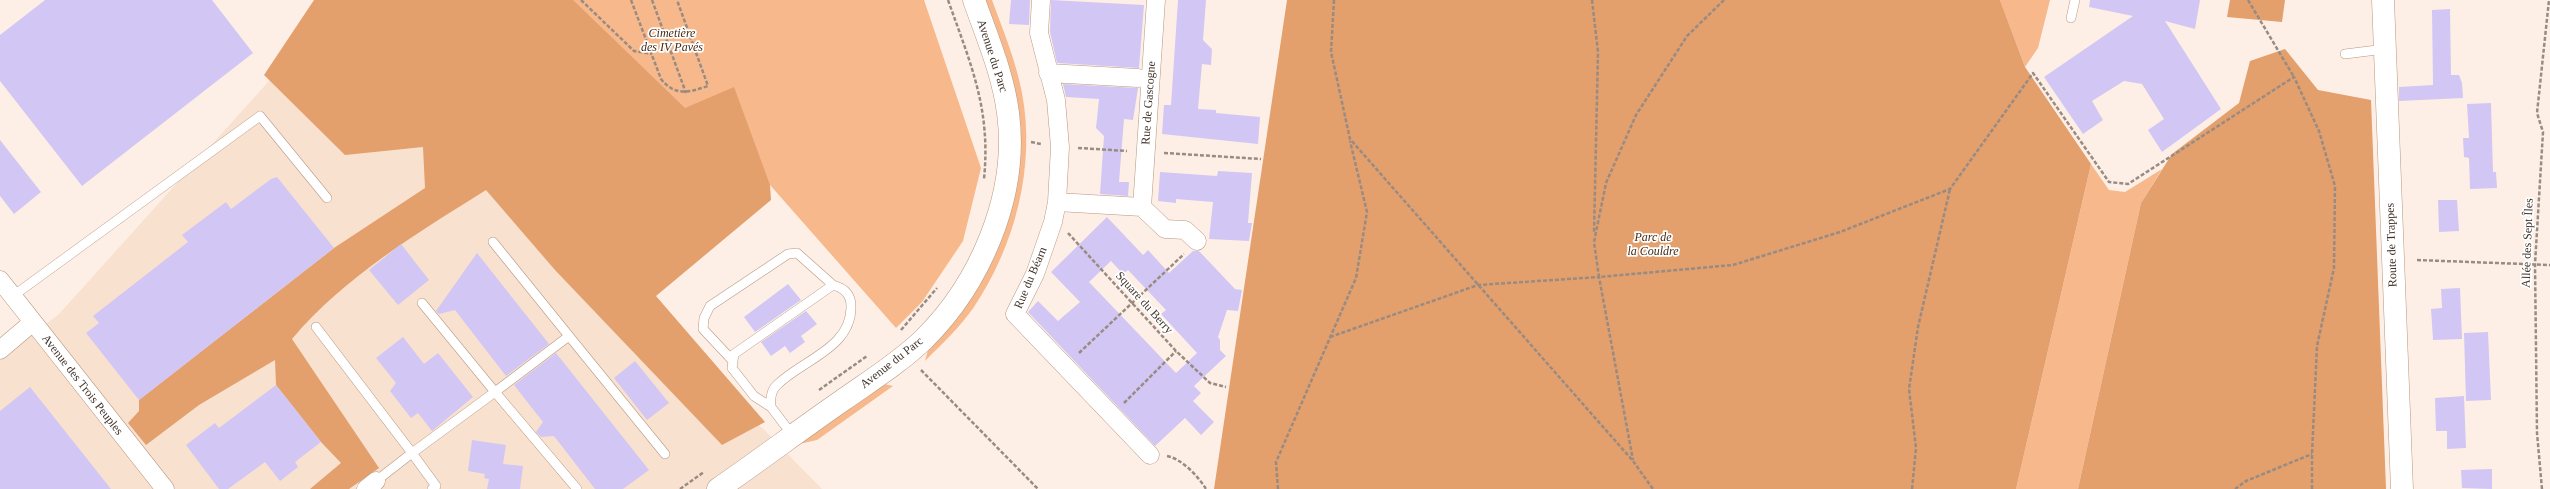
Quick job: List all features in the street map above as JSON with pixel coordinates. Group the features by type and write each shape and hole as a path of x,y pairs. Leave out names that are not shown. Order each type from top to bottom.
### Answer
{"street":[{"name":"Avenue du Parc","path":"718,489 793,436 923,340 946,314 965,289 980,261 1000,207 1006,175 1009,139 1004,87 974,0"},
{"name":"Rue du Béarn","path":"1041,0 1039,33 1056,100 1060,147 1057,202 1053,222 1035,274 1015,314 1150,455"},
{"name":"Rue de Gascogne","path":"1142,207 1156,0"},
{"name":"Route de Trappes","path":"2383,0 2402,489"},
{"path":"1048,73 1138,78"},
{"path":"1057,202 1142,207 1165,229 1185,230 1198,241"},
{"name":"Avenue des Trois Peuples","path":"0,280 165,489"},
{"path":"0,350 33,322"}],"lane":[{"path":"2070,18 2075,0"},
{"path":"2345,54 2385,48"},
{"path":"13,296 260,116 327,198"},
{"path":"493,242 665,454"},
{"path":"732,360 703,329 704,318 710,306 788,254 797,253 833,285 841,287 849,296 851,314 846,327 836,343 775,386 770,398 771,407"},
{"path":"793,436 771,407 754,396 732,368 732,360 734,354 833,285"},
{"path":"422,303 577,489"},
{"path":"316,327 436,486 432,489"},
{"path":"371,485 569,336"}],"path":[{"path":"581,0 634,51 652,54"},
{"path":"632,0 661,79 666,86 686,93 708,86 677,0"},
{"path":"652,0 686,93"},
{"path":"948,0 982,104 987,149 984,180"},
{"path":"1278,489 1276,462 1356,278 1367,212 1331,52 1334,0"},
{"path":"1592,0 1598,52 1594,242 1599,277 1633,460"},
{"path":"1594,242 1606,183 1636,115 1687,36 1724,0"},
{"path":"2248,0 2294,77 2318,131 2335,186 2334,268 2317,346 2312,454 2312,489"},
{"name":"Allée des Sept Îles","path":"2542,489 2537,433 2534,264 2543,132 2537,112 2549,0"},
{"path":"1912,489 1916,448 1909,389 1918,327 1950,189 2033,73 2109,182 2128,184 2294,77"},
{"path":"1009,139 1060,147"},
{"path":"1350,139 1633,460 1653,489"},
{"path":"1330,338 1478,285 1599,277 1733,265 1840,232 1950,189"},
{"name":"Square du Berry","path":"1053,222 1063,229 1176,351 1210,383 1226,387"},
{"path":"1065,366 1198,241"},
{"path":"2417,260 2550,265"},
{"path":"899,332 938,287"},
{"path":"1112,414 1176,351"},
{"path":"816,392 870,354"},
{"path":"905,354 1038,489"},
{"path":"2235,489 2246,481 2312,454"},
{"path":"1150,455 1174,458 1200,480 1206,489"},
{"path":"680,489 705,471"}],"shaded area":[{"path":"342,0 822,489 0,489 0,359 59,314"}],"green space":[{"path":"314,0 573,0 685,108 734,87 770,185 771,200 656,296 765,422 722,445 555,270 486,190 383,257 335,295 292,339 379,468 349,489 310,489 341,463 321,442 276,385 275,360 199,405 146,445 128,423 139,411 139,400 334,248 425,188 423,147 345,155 264,75"},
{"name":"Cimetière des IV Pavés","path":"571,0 924,0 981,168 963,241 922,302 896,328 770,185 631,60"},
{"path":"984,0 992,0 1009,46 1022,93 1026,121 1024,177 1019,204 1011,232 1001,258 988,283 974,307 963,321 925,361 928,350 1013,190"},
{"name":"Parc de la Couldre","path":"1287,0 2000,0 2025,67 2091,164 2016,489 1214,489"},
{"path":"2000,0 2050,0 2038,48 2025,67"},
{"path":"2230,0 2285,0 2282,22 2227,17"},
{"path":"2285,49 2318,90 2371,100 2386,489 2078,489 2141,203 2172,154 2239,103 2250,61"},
{"path":"2091,164 2109,190 2125,192 2162,169 2141,203 2078,489 2016,489"},
{"path":"884,384 893,386 817,440 799,444"}],"building":[{"path":"45,0 212,0 253,53 82,186 0,81 0,35"},
{"path":"1011,0 1030,0 1029,25 1009,24"},
{"path":"1051,0 1144,5 1139,68 1057,63 1050,32"},
{"path":"1178,0 1206,0 1203,40 1212,49 1211,65 1202,64 1198,109 1216,110 1216,113 1260,117 1258,144 1162,134 1164,105 1171,105"},
{"path":"2090,0 2200,0 2195,29 2165,21 2221,109 2162,152 2148,130 2164,119 2142,84 2124,81 2092,101 2103,120 2083,134 2044,77 2133,16 2089,7"},
{"path":"2450,9 2451,75 2459,75 2462,83 2463,98 2399,101 2399,87 2433,85 2432,10"},
{"path":"1063,84 1138,88 1133,120 1124,119 1119,182 1129,182 1128,196 1100,194 1104,136 1096,128 1099,99 1066,97"},
{"path":"2491,103 2493,172 2496,172 2497,188 2470,189 2469,158 2464,157 2463,138 2469,138 2467,104"},
{"path":"0,140 41,192 14,214 0,196"},
{"path":"1218,171 1252,173 1248,223 1252,223 1249,241 1209,239 1213,202 1176,199 1176,203 1158,201 1160,172 1217,176"},
{"path":"277,177 334,248 139,400 86,333 99,323 93,316 188,242 182,235 226,202 231,209 271,179"},
{"path":"2438,200 2457,200 2459,231 2439,232"},
{"path":"1107,217 1143,255 1148,250 1169,273 1193,251 1199,251 1235,289 1242,290 1238,311 1227,310 1218,337 1220,340 1220,350 1226,356 1194,386 1201,393 1193,401 1214,422 1201,435 1185,418 1155,446 1028,312 1038,301 1058,321 1080,302 1051,272","holes":["1111,261 1123,274 1128,270 1166,310 1161,314 1197,353 1176,373 1089,282"]},
{"path":"401,244 429,280 398,305 369,270"},
{"path":"477,253 549,344 506,376 455,310 439,314 436,311"},
{"path":"788,284 801,300 755,332 744,317"},
{"path":"2460,288 2462,339 2433,340 2431,309 2442,308 2441,289"},
{"path":"806,311 817,324 801,336 805,342 790,353 785,346 771,356 761,342"},
{"path":"2488,332 2491,400 2466,401 2464,333"},
{"path":"403,337 424,364 438,353 473,397 432,431 418,413 411,418 390,391 396,383 376,358"},
{"path":"556,353 649,470 623,489 595,489 554,436 541,437 536,432 543,422 514,385"},
{"path":"635,361 669,403 647,420 614,378"},
{"path":"276,385 321,442 295,462 298,467 280,481 265,462 228,489 219,489 186,445 215,423 219,428"},
{"path":"30,387 111,489 0,489 0,411"},
{"path":"2464,396 2466,448 2447,449 2447,431 2436,431 2435,398"},
{"path":"472,440 506,445 503,464 523,466 520,489 487,489 489,479 484,478 485,474 468,471"},
{"path":"2492,469 2492,489 2462,488 2461,470"}]}
